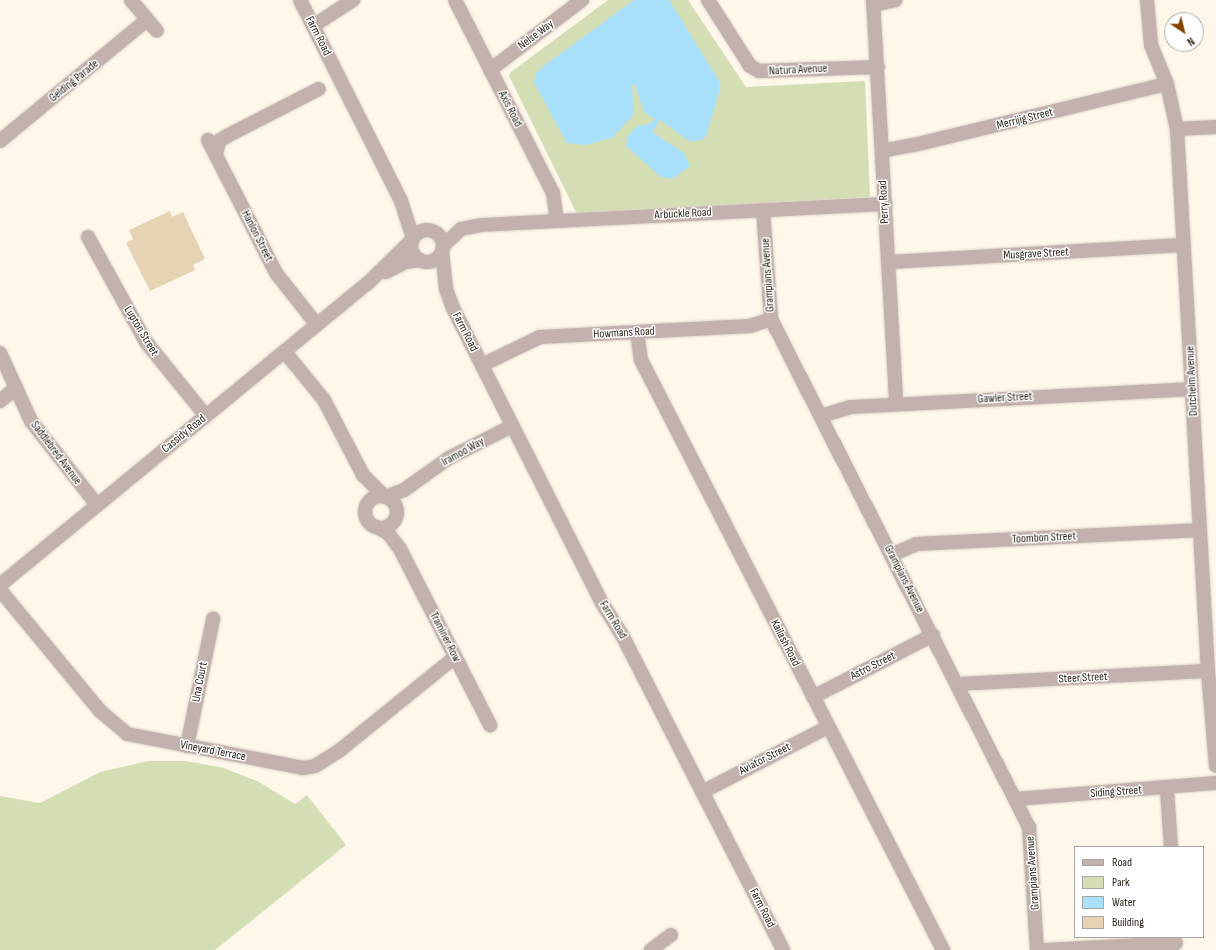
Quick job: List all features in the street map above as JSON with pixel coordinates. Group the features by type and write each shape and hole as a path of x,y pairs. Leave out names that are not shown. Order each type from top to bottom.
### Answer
{"street":[{"path":"131,0 157,31"},
{"name":"Farm Road","path":"300,0 401,201 413,238"},
{"path":"313,26 353,0"},
{"name":"Axis Road","path":"455,0 553,194 557,221"},
{"name":"Nelse Way","path":"490,70 582,0"},
{"name":"Natura Avenue","path":"708,0 750,66 759,71 878,67"},
{"path":"874,3 895,0"},
{"name":"Dutchelm Avenue","path":"1147,0 1151,45 1167,84 1177,129 1208,671 1216,766"},
{"name":"Perry Road","path":"874,3 896,404"},
{"name":"Gelding Parade","path":"0,141 147,20"},
{"name":"Merrijig Street","path":"882,151 914,146 1167,84"},
{"path":"216,154 219,141 318,88"},
{"path":"1177,129 1216,127"},
{"name":"Hanlon Street","path":"208,140 276,273 317,325"},
{"name":"Farm Road","path":"401,201 429,230"},
{"name":"Arbuckle Road","path":"442,248 461,229 481,225 885,204"},
{"name":"Grampians Avenue","path":"763,210 771,319 1016,799 1031,838 1037,950"},
{"name":"Arbuckle Road","path":"429,230 467,222 481,225"},
{"path":"429,230 439,236 442,248 435,259 422,261 411,248 413,238 420,232 429,230"},
{"name":"Lupton Street","path":"88,237 146,342 206,416"},
{"name":"Cassidy Road","path":"0,585 285,352 368,282 413,238"},
{"name":"Musgrave Street","path":"888,262 1184,245"},
{"name":"Farm Road","path":"442,248 446,289"},
{"name":"Farm Road","path":"422,261 446,289 512,426 783,950"},
{"name":"Cassidy Road","path":"368,282 404,262 422,261"},
{"name":"Howmans Road","path":"482,365 540,337 750,326 771,319"},
{"name":"Kailash Road","path":"637,332 641,360 943,950"},
{"path":"285,352 324,400 363,475 395,505 396,515 388,526 377,527 368,520 363,475"},
{"name":"Saddlebred Avenue","path":"0,353 31,421 97,505"},
{"path":"0,401 16,388"},
{"name":"Gawler Street","path":"821,416 844,407 1192,389"},
{"name":"Iramoo Way","path":"385,497 416,483 449,458 512,426"},
{"name":"Iramoo Way","path":"396,515 416,483"},
{"path":"366,507 374,498 385,497"},
{"name":"Traminer Row","path":"396,515 400,549"},
{"name":"Traminer Row","path":"377,527 388,533 400,549 490,725"},
{"name":"Toombon Street","path":"891,555 917,544 1200,530"},
{"name":"Vineyard Terrace","path":"0,590 114,726 127,734 303,768 315,766 339,751 455,657"},
{"name":"Una Court","path":"187,746 212,619"},
{"name":"Astro Street","path":"813,697 933,635"},
{"name":"Steer Street","path":"958,684 1208,671"},
{"name":"Aviator Street","path":"702,792 828,727"},
{"name":"Siding Street","path":"1016,799 1167,789 1216,783"},
{"path":"1167,789 1171,846"},
{"path":"657,948 671,935"},
{"path":"1043,950 1176,943"}],"green space":[{"path":"608,0 688,0 746,87 865,81 870,197 577,214 509,76 511,72"},
{"path":"148,761 186,761 224,768 259,782 295,804 307,795 346,845 215,950 0,950 0,796 40,803 100,772"}],"water":[{"path":"634,0 669,0 719,81 719,92 706,136 699,141 689,141 660,120 652,132 684,153 690,166 672,179 661,177 626,146 628,136 637,126 649,124 655,119 644,112 635,85 632,85 634,114 613,137 586,145 567,143 534,83 536,73 545,65"}],"building":[{"path":"170,211 172,217 183,212 205,259 193,265 195,270 150,291 126,243 133,239 129,230"}]}
